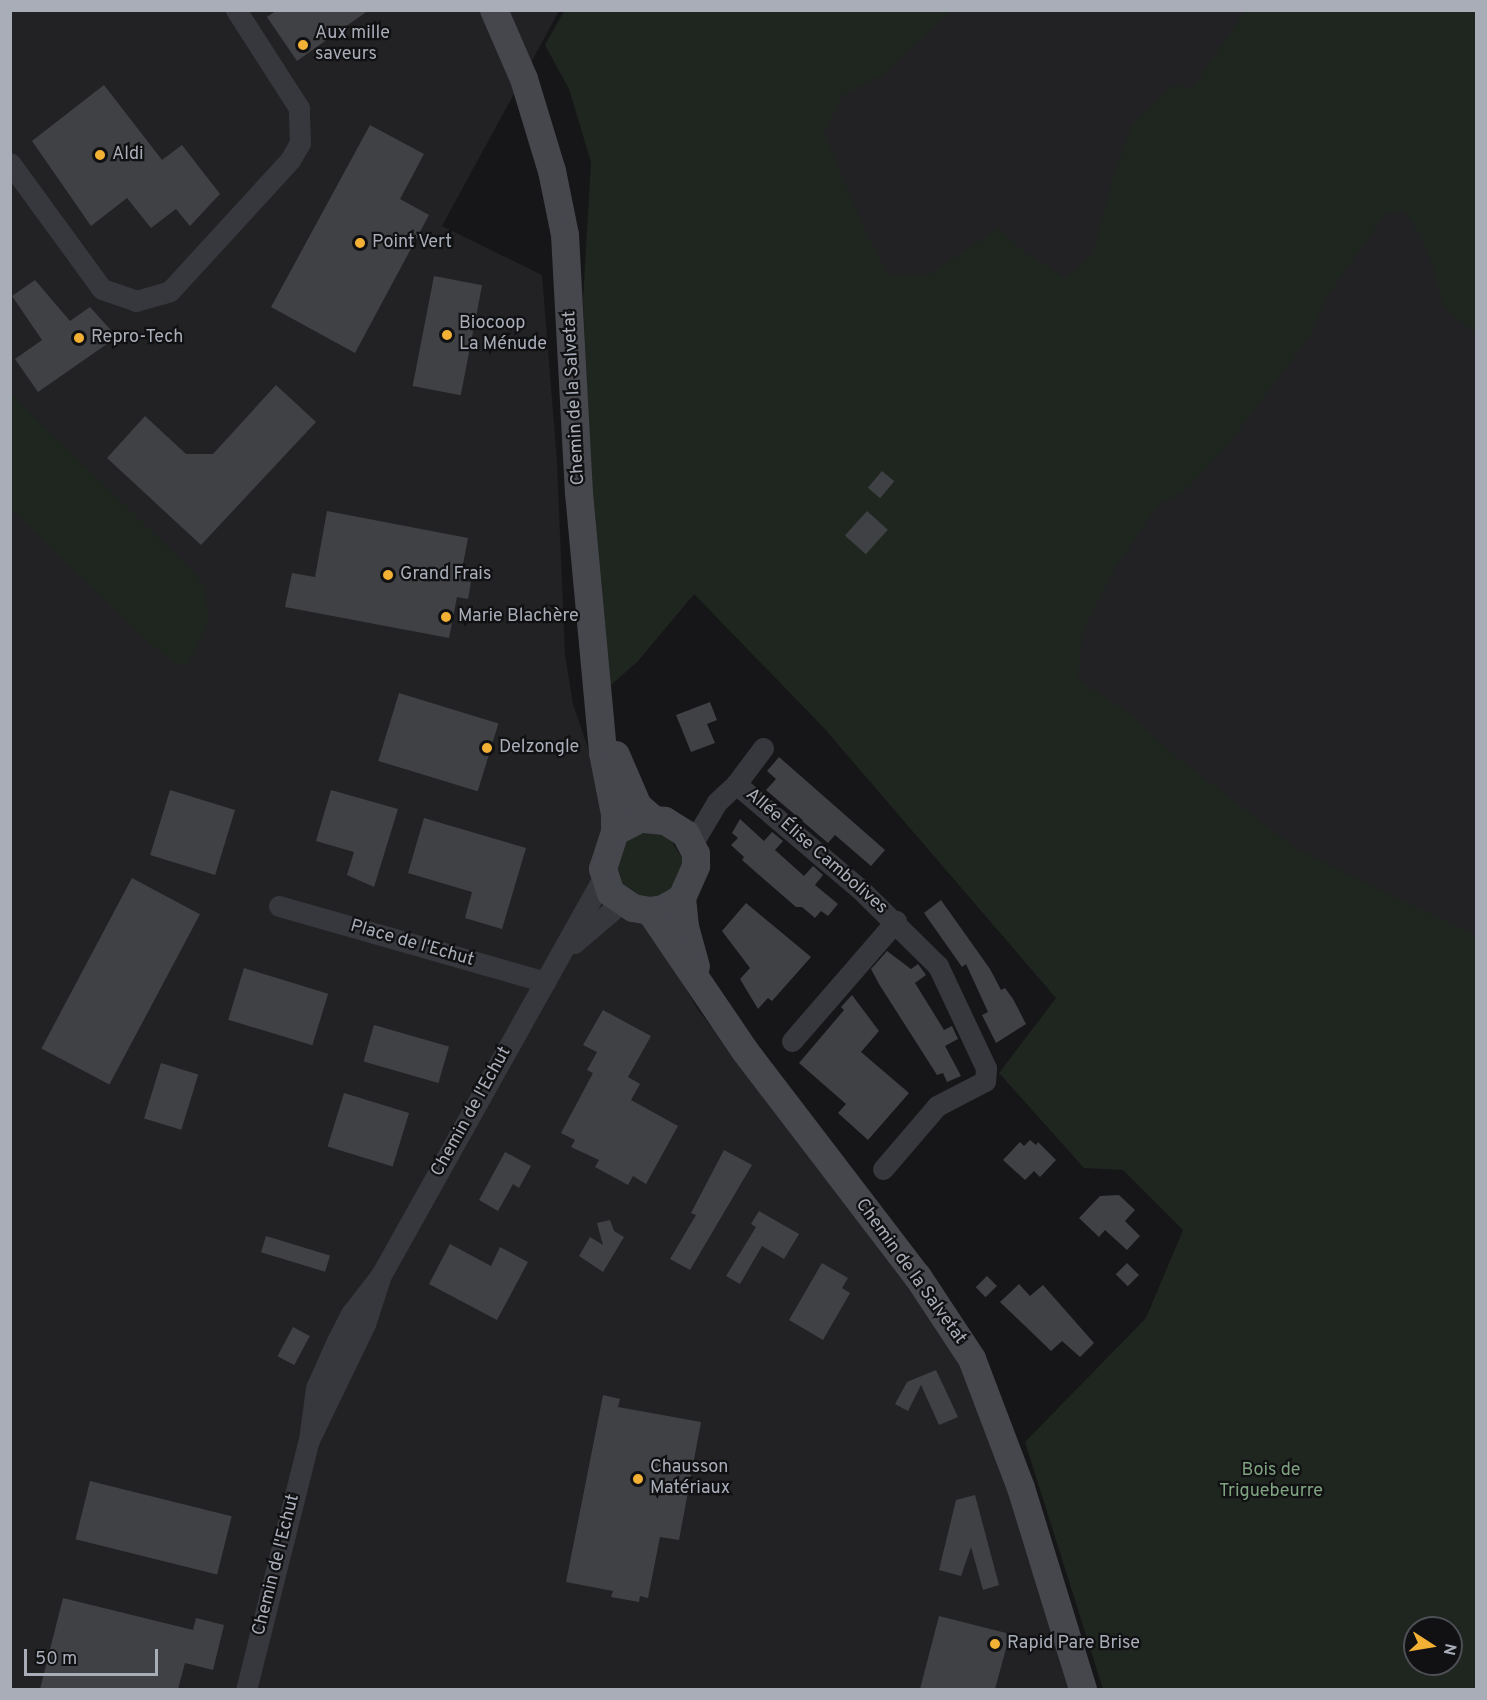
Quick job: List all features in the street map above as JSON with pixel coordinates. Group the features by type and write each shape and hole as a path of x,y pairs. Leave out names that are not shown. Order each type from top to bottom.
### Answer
{"main road":[{"name":"Chemin de la Salvetat","path":"494,10 524,79 552,171 565,235 579,493 615,832 603,859 604,876"},
{"name":"Chemin de la Salvetat","path":"603,723 638,806 673,829"},
{"path":"604,876 611,893 621,903 650,911 682,898 692,882 696,866 673,829 640,819 615,832"},
{"name":"Chemin de la Salvetat","path":"682,898 685,927 703,992"},
{"name":"Chemin de la Salvetat","path":"650,911 703,992 918,1277 972,1359 1021,1488 1083,1689"}],"street":[{"path":"10,164 102,289 136,301 170,291 290,160 300,143 299,108 236,10"},
{"name":"Allée Élise Cambolives","path":"673,829 717,802 736,784 763,748"},
{"name":"Allée Élise Cambolives","path":"736,784 896,921 938,966 986,1068 985,1081 937,1106 882,1169"},
{"name":"Chemin de l'Echut","path":"246,1689 309,1440 311,1409 325,1366 351,1314 381,1275 604,876"},
{"name":"Chemin de l'Echut","path":"564,951 621,903"},
{"name":"Place de l'Echut","path":"279,906 545,982"},
{"name":"Allée Élise Cambolives","path":"792,1041 896,921"}],"shaded area":[{"path":"11,11 559,11 442,226 542,275 557,462 565,655 573,704 647,922 698,1010 894,1254 964,1366 1000,1456 1068,1689 11,1690"},
{"path":"679,11 1476,11 1476,1089 1293,1033 876,378 637,662 617,535"}],"green space":[{"name":"Bois de Triguebeurre","path":"564,11 951,11 881,76 842,96 824,133 867,235 889,275 927,276 999,228 1024,252 1066,278 1092,256 1114,175 1133,123 1174,85 1193,88 1245,11 1476,11 1476,334 1443,307 1433,266 1419,233 1404,212 1385,214 1325,300 1311,335 1224,450 1184,492 1158,505 1114,570 1082,633 1078,680 1130,714 1179,759 1297,849 1476,936 1476,1689 1103,1689 1025,1442 1146,1318 1183,1230 1123,1170 1084,1168 999,1073 1056,998 823,727 694,594 637,662 610,686 593,520 583,300 591,162 569,89 545,45"},
{"path":"11,393 195,574 205,588 209,622 188,664 176,665 145,639 11,509"},
{"path":"653,831 669,837 687,866 664,899 633,897 618,880 617,855 631,837"}],"building":[{"name":"Aux mille saveurs","path":"277,10 369,10 297,61 267,17"},
{"name":"Aldi","path":"104,85 162,160 182,145 220,194 190,226 176,209 151,228 127,198 91,226 32,141"},
{"name":"Point Vert","path":"370,125 424,154 400,199 429,215 355,353 271,307"},
{"name":"Biocoop La Ménude","path":"434,276 482,285 461,395 413,386"},
{"name":"Repro-Tech","path":"35,280 70,321 90,307 117,337 38,392 15,359 42,340 12,296"},
{"path":"276,385 316,422 201,545 107,458 145,416 186,454 213,454"},
{"path":"882,471 894,481 880,498 868,488"},
{"name":"Grand Frais","path":"327,511 468,538 460,580 471,582 468,599 457,597 449,638 285,607 292,573 315,577"},
{"path":"867,511 888,530 866,554 845,536"},
{"path":"399,693 498,723 478,791 378,761"},
{"path":"710,702 717,720 707,724 715,743 691,752 676,715"},
{"path":"779,757 885,850 871,866 835,835 828,843 766,790 776,779 767,771"},
{"path":"170,790 235,810 215,875 150,855"},
{"path":"331,790 398,809 374,887 347,875 354,852 316,841"},
{"path":"424,818 526,848 502,929 465,918 472,892 408,873"},
{"path":"740,819 764,841 772,832 783,841 775,850 804,876 813,866 823,875 815,885 838,904 828,916 821,911 815,918 802,907 796,907 742,860 744,857 731,845 738,838 732,833"},
{"path":"132,878 200,914 109,1085 41,1048"},
{"path":"941,900 990,969 1001,990 1005,988 1013,999 1026,1024 996,1043 982,1015 988,1012 966,964 962,967 924,913"},
{"path":"746,903 811,957 772,1001 768,998 758,1009 740,979 750,968 722,931"},
{"path":"887,951 911,969 918,964 926,975 915,983 944,1030 952,1026 958,1039 945,1046 961,1076 947,1082 943,1073 937,1075 879,984 871,969"},
{"path":"244,968 328,994 312,1045 228,1020"},
{"path":"852,995 879,1031 861,1052 909,1093 868,1140 838,1113 846,1104 799,1063 844,1010 841,1007"},
{"path":"603,1010 651,1036 628,1077 640,1084 631,1100 678,1126 646,1184 633,1176 628,1185 595,1167 599,1160 571,1147 575,1140 561,1133 593,1073 587,1070 597,1052 583,1045"},
{"path":"374,1025 449,1046 439,1083 364,1062"},
{"path":"161,1063 198,1074 181,1130 144,1118"},
{"path":"344,1093 409,1113 393,1166 328,1147"},
{"path":"1030,1140 1036,1145 1038,1142 1056,1160 1040,1177 1034,1171 1025,1180 1003,1160 1020,1142 1024,1146"},
{"path":"724,1150 752,1165 690,1270 670,1259 696,1215 691,1213"},
{"path":"505,1152 531,1166 519,1188 513,1184 498,1211 479,1200"},
{"path":"1119,1195 1135,1210 1125,1221 1140,1236 1127,1250 1105,1230 1099,1237 1079,1218 1100,1196"},
{"path":"759,1211 799,1234 784,1259 762,1246 740,1284 726,1276 756,1227 751,1224"},
{"path":"610,1220 614,1231 624,1237 603,1272 579,1256 590,1237 603,1245 597,1223"},
{"path":"266,1236 330,1256 325,1272 261,1252"},
{"path":"450,1244 491,1266 500,1247 528,1262 497,1320 429,1284"},
{"path":"822,1263 848,1278 842,1288 850,1293 823,1340 789,1320"},
{"path":"1127,1263 1139,1275 1128,1286 1116,1274"},
{"path":"987,1276 997,1286 986,1297 976,1287"},
{"path":"1019,1284 1030,1296 1043,1285 1094,1343 1080,1357 1062,1341 1051,1351 1000,1302"},
{"path":"293,1327 310,1336 294,1365 278,1356"},
{"path":"936,1370 958,1417 939,1425 921,1385 908,1411 895,1404 907,1382"},
{"name":"Chausson Matériaux","path":"603,1395 620,1399 618,1407 701,1422 679,1540 660,1537 648,1598 640,1596 639,1602 611,1597 613,1591 566,1582"},
{"path":"90,1481 232,1516 217,1575 75,1539"},
{"path":"975,1495 999,1585 983,1590 971,1547 961,1576 939,1570 956,1500"},
{"path":"63,1598 193,1630 196,1618 224,1625 213,1670 185,1663 178,1689 40,1689"},
{"path":"939,1616 1010,1634 995,1689 920,1689"}],"place":[{"name":"Aux mille saveurs","path":"303,45"},
{"name":"Aldi","path":"100,155"},
{"name":"Point Vert","path":"360,243"},
{"name":"Biocoop La Ménude","path":"447,335"},
{"name":"Repro-Tech","path":"79,338"},
{"name":"Grand Frais","path":"388,575"},
{"name":"Marie Blachère","path":"446,617"},
{"name":"Delzongle","path":"487,748"},
{"name":"Chausson Matériaux","path":"638,1479"},
{"name":"Rapid Pare Brise","path":"995,1644"}]}
